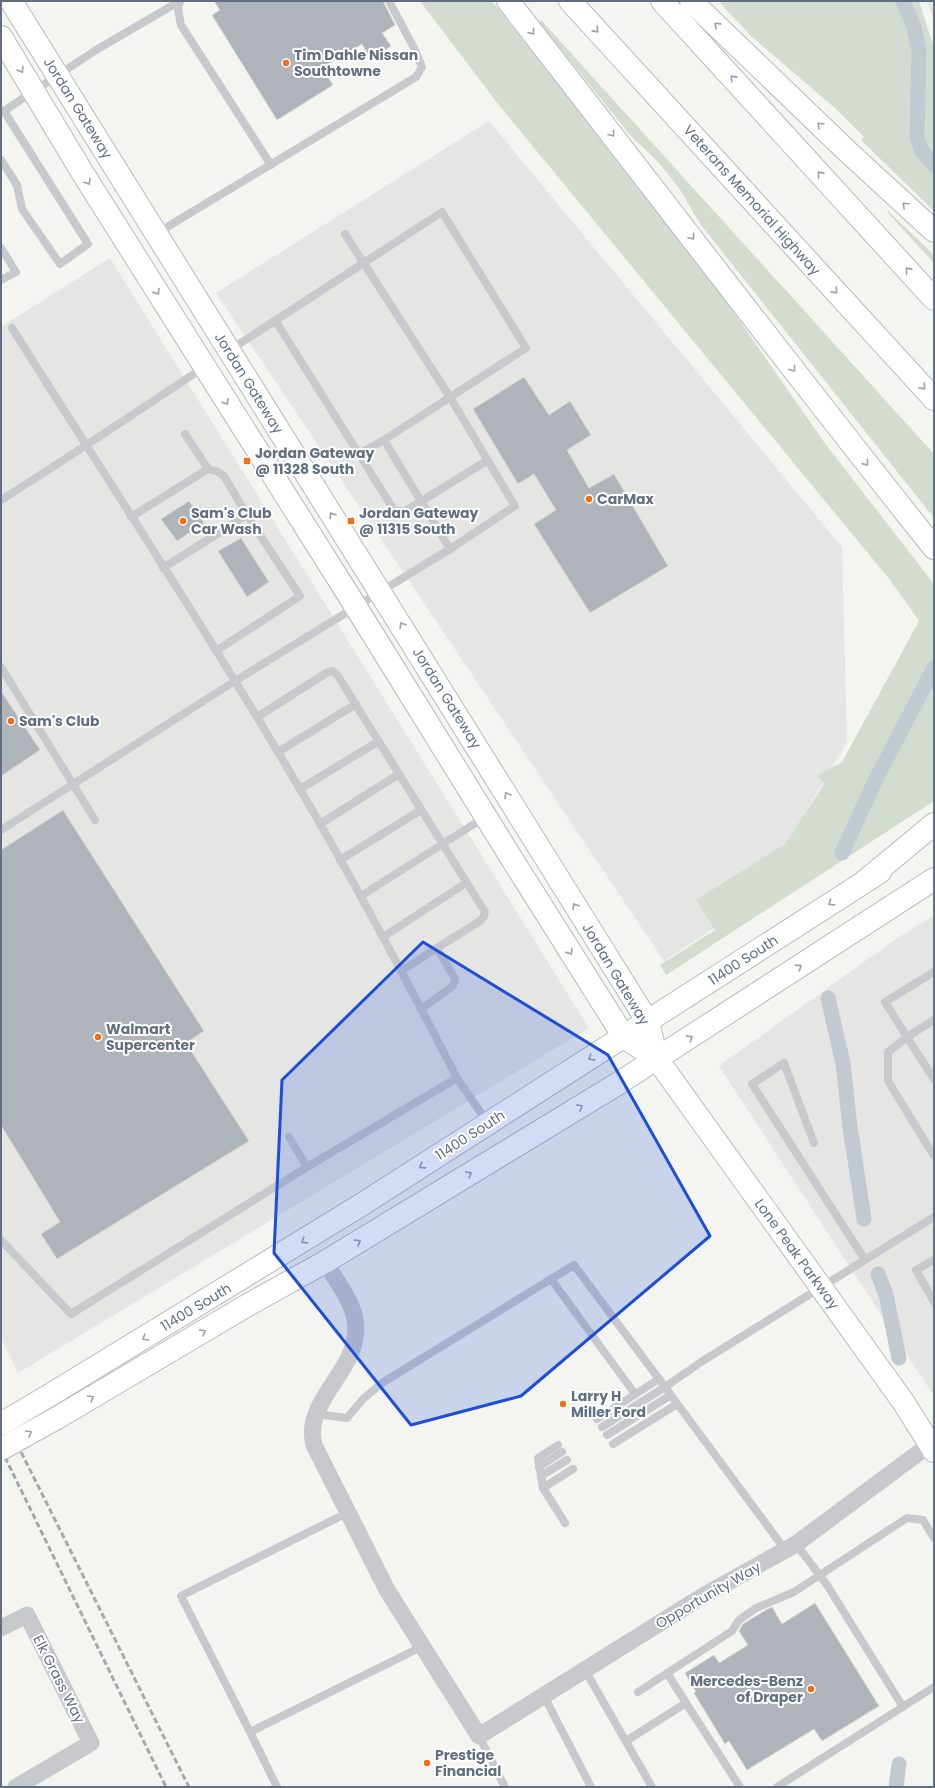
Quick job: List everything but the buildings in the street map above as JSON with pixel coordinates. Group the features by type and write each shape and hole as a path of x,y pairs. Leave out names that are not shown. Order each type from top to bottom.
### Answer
{"main road":[{"name":"Jordan Gateway","path":"11,1 648,1022 657,1059"},
{"path":"508,1 686,228 841,432 934,548"},
{"name":"Veterans Memorial Highway","path":"570,1 934,399"},
{"path":"662,1 934,299"},
{"path":"691,1 843,147 934,231"},
{"name":"Jordan Gateway","path":"1,37 204,367 624,1037 657,1059"},
{"path":"204,367 229,350"},
{"path":"864,882 934,824"},
{"name":"11400 South","path":"1,1424 257,1270 648,1022 934,837"},
{"name":"11400 South","path":"1,1449 57,1418 246,1306 325,1262 657,1059 934,879"},
{"name":"Lone Peak Parkway","path":"657,1059 904,1403 932,1446"}],"street":[{"path":"325,1262 349,1303 354,1318 355,1332 353,1348 347,1364 316,1414 312,1424 314,1445 387,1590 479,1736"},
{"name":"Opportunity Way","path":"479,1736 703,1596 791,1548 932,1446"},
{"name":"Elk Grass Way","path":"1,1628 27,1615 90,1743 16,1787"}],"lane":[{"path":"1,160 18,185 22,209 60,264 88,244 3,112 96,50 180,1"},
{"path":"180,1 178,9 181,25 271,164"},
{"path":"157,233 416,77 422,67 389,1"},
{"path":"229,350 442,212 526,348 384,440 359,454"},
{"path":"1,830 74,785 235,681 450,549 515,506 450,397 345,234"},
{"path":"1,248 16,272 1,280"},
{"path":"275,320 394,510 404,512 488,460"},
{"path":"12,328 235,681 278,752 383,936 457,1078 488,1123"},
{"path":"1,500 86,446 119,422 204,367"},
{"path":"185,434 208,470"},
{"path":"384,440 450,549"},
{"path":"131,517 208,470 218,472 224,476 247,515 300,596 216,651"},
{"path":"164,568 247,515"},
{"path":"1,667 95,820"},
{"path":"257,717 328,672 333,671 338,676 356,704 485,912 483,918 401,971"},
{"path":"278,752 356,704"},
{"path":"300,789 379,741"},
{"path":"320,824 399,774"},
{"path":"340,860 421,810"},
{"path":"361,896 486,817"},
{"path":"383,936 466,883"},
{"path":"421,1009 452,986 455,979 436,948"},
{"path":"934,972 885,1002 934,1079"},
{"path":"934,1020 907,1037 888,1052 888,1081 934,1156"},
{"path":"814,1143 784,1063 752,1084 865,1260"},
{"path":"1,1240 71,1314 308,1167 457,1078"},
{"path":"289,1137 308,1167"},
{"path":"602,1427 821,1287 934,1217"},
{"path":"934,1260 916,1270 934,1302"},
{"path":"316,1414 347,1418 363,1399 382,1383 574,1265 677,1404 791,1548 819,1575 903,1707"},
{"path":"551,1279 635,1394"},
{"path":"597,1419 659,1379"},
{"path":"607,1435 671,1396"},
{"path":"613,1444 677,1404"},
{"path":"560,1448 538,1458 543,1488 565,1523"},
{"path":"541,1476 567,1460"},
{"path":"543,1488 573,1469"},
{"path":"277,1787 181,1596 349,1512"},
{"path":"638,1692 732,1631 738,1620 756,1608 794,1592 907,1518 923,1520 934,1538"},
{"path":"250,1732 423,1646"},
{"path":"585,1670 652,1787"},
{"path":"667,1673 740,1787"},
{"path":"777,1787 934,1687"},
{"path":"544,1696 591,1787"},
{"path":"626,1741 686,1703"},
{"path":"479,1736 505,1787"}],"highlighted area":[{"path":"423,942 608,1055 710,1236 521,1396 411,1425 274,1253 282,1080"}],"shaded area":[{"path":"420,1 492,1 689,248 824,442 934,584 934,801 666,975 660,965 715,930 696,900 785,844 824,784 818,775 842,762 919,621 890,580 498,104"},
{"path":"723,1 919,1 934,48 934,211 861,140 864,137 836,109 752,37 720,3"},
{"path":"927,1 934,1 934,21"},
{"path":"541,20 934,454 934,518 701,225 679,188 658,162 630,135 539,22"},
{"path":"489,121 842,547 847,742 751,904 664,961 216,293"},
{"path":"888,211 934,255 934,263 887,212"},
{"path":"110,258 589,1028 18,1373 1,1338 1,327"},
{"path":"934,915 934,1396 719,1066 893,941"}],"waterway":[{"path":"903,1 914,27 919,51 917,138 922,151 934,165"},
{"path":"842,853 876,779 934,668"},
{"path":"828,998 843,1063 850,1127 864,1219"},
{"path":"878,1274 886,1295 899,1358"},
{"path":"896,1787 899,1764"}],"railway":[{"path":"1,1412 189,1787"},
{"path":"1,1449 166,1787"}],"place":[{"name":"Tim Dahle Nissan Southtowne","path":"286,63"},
{"name":"Jordan Gateway @ 11328 South","path":"247,461"},
{"name":"CarMax","path":"589,499"},
{"name":"Sam's Club Car Wash","path":"183,521"},
{"name":"Jordan Gateway @ 11315 South","path":"351,521"},
{"name":"Sam's Club","path":"11,721"},
{"name":"Walmart Supercenter","path":"98,1037"},
{"name":"Larry H Miller Ford","path":"563,1404"},
{"name":"Mercedes-Benz of Draper","path":"811,1689"},
{"name":"Prestige Financial","path":"427,1763"}]}
